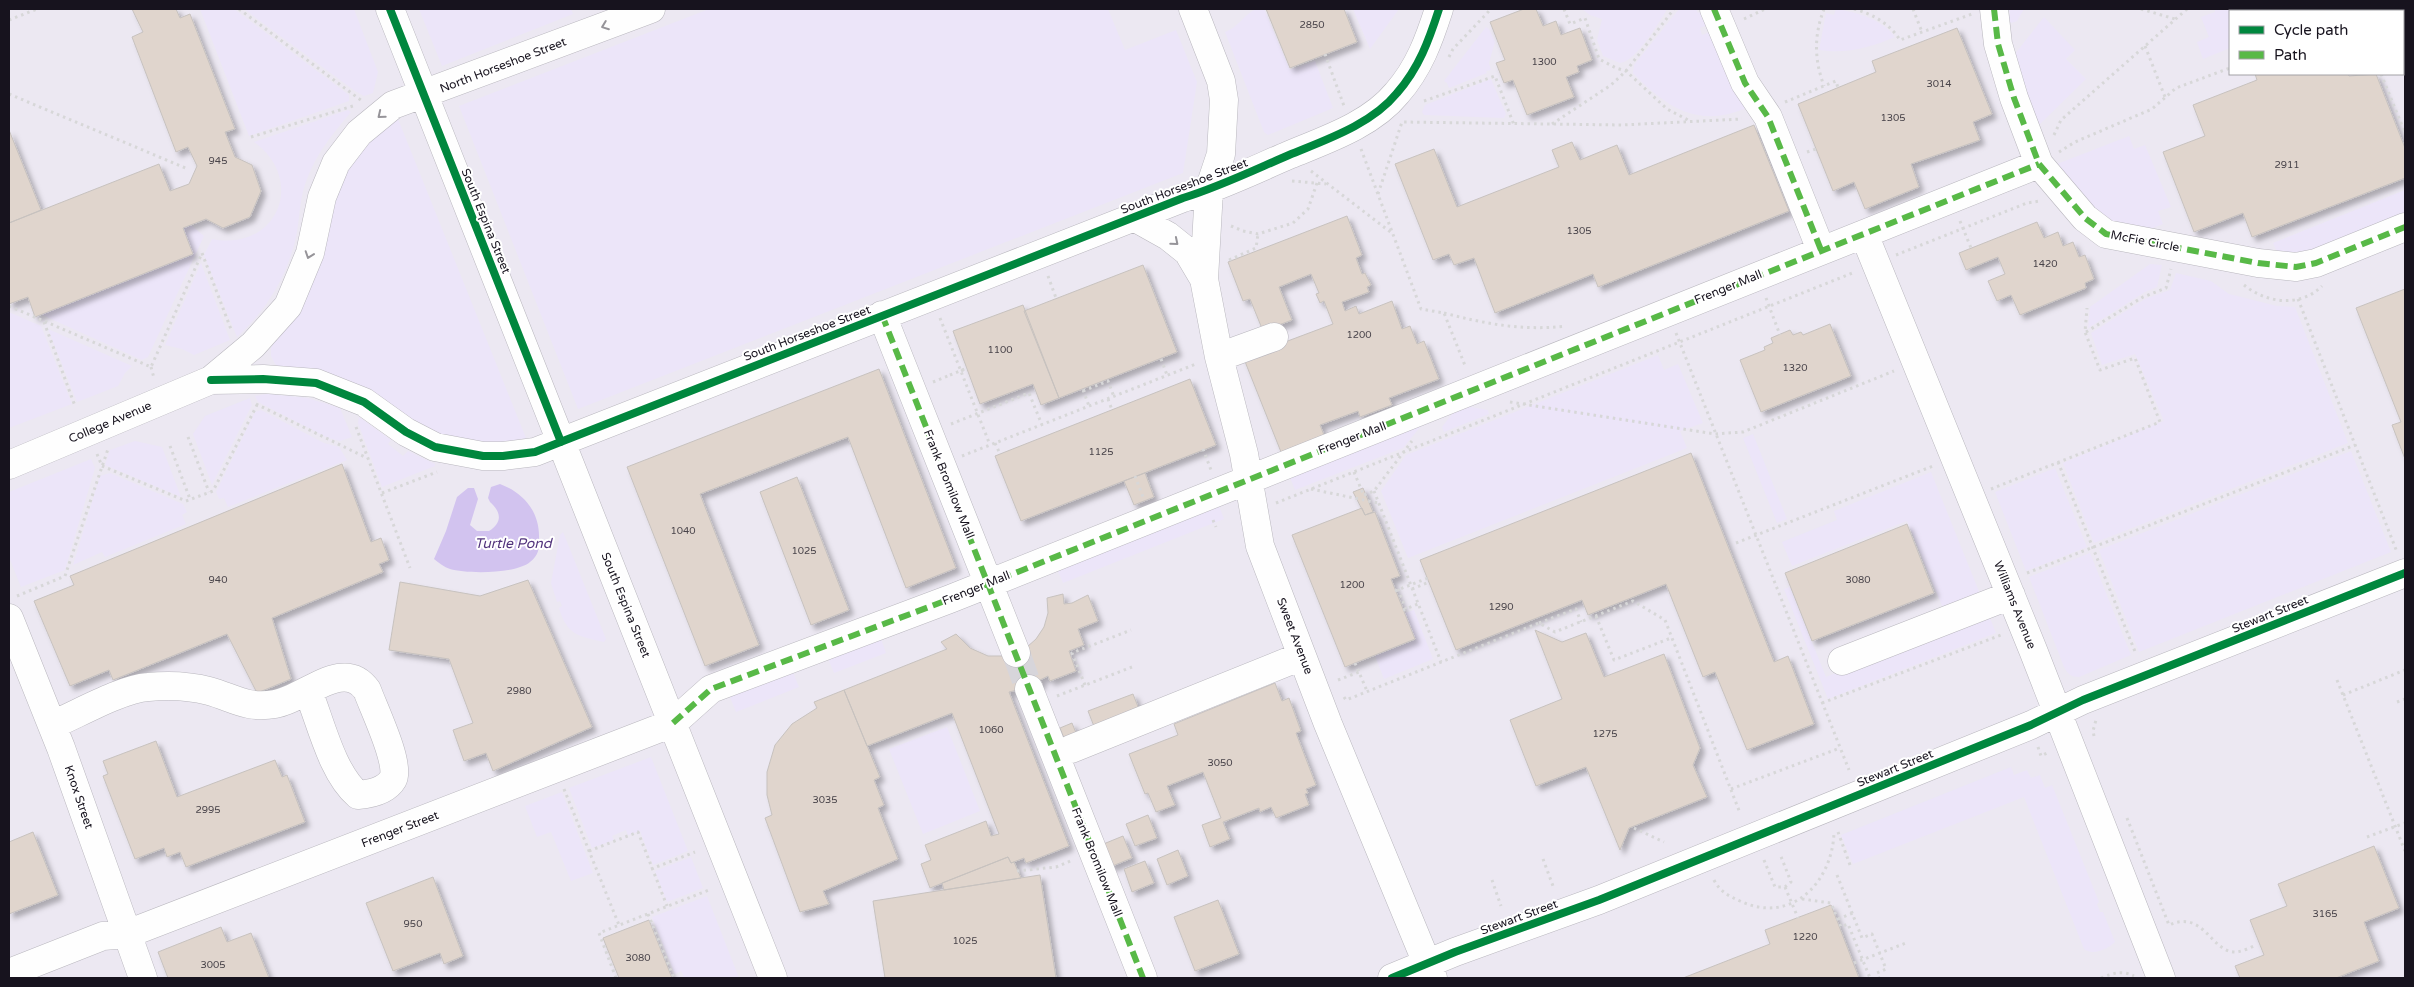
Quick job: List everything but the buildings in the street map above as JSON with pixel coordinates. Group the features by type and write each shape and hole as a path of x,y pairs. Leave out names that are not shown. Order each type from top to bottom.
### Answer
{"street":[{"name":"South Espina Street","path":"390,9 773,978"},
{"name":"North Horseshoe Street","path":"211,380 254,345 288,306 310,253 322,196 336,163 359,133 393,105 651,9"},
{"name":"Sweet Avenue","path":"1193,9 1221,81 1224,100 1220,154 1209,190 1204,279 1208,360 1249,478 1260,546 1302,656 1430,971"},
{"name":"South Horseshoe Street","path":"211,380 263,379 316,383 364,402 406,432 435,447 490,456 524,454 561,442 1134,217 1209,190 1289,168 1353,126 1397,94 1426,51 1439,9"},
{"path":"1714,9 1745,83 1766,114 1821,250"},
{"name":"McFie Circle","path":"1995,16 1998,44 2014,98 2040,164 2085,218 2106,234 2258,264 2296,268 2316,263 2405,227"},
{"name":"Frenger Mall","path":"673,723 711,689 988,582 2040,164"},
{"name":"Sweet Avenue","path":"1134,217 1168,236 1188,252 1204,279"},
{"name":"Williams Avenue","path":"1864,234 2018,584 2056,713 2161,978"},
{"name":"Frank Bromilow Mall","path":"882,316 1016,653"},
{"path":"1208,360 1274,337"},
{"name":"College Avenue","path":"9,465 211,380"},
{"name":"Stewart Street","path":"1392,978 1430,971 2092,697 2405,573"},
{"path":"1842,661 2018,584"},
{"name":"Knox Street","path":"9,618 52,725 143,978"},
{"path":"1071,749 1302,656"},
{"path":"52,725 124,694 146,687 177,686 201,690 242,704 262,706 280,703 308,691"},
{"name":"Frank Bromilow Mall","path":"1032,697 1143,978"},
{"name":"Frenger Street","path":"9,973 103,936 127,934 673,723"}],"path":[{"path":"9,20 37,9"},
{"path":"239,9 366,103 251,137"},
{"path":"1448,58 1453,49 1491,9"},
{"path":"1564,9 1570,24 1585,18 1599,59 1626,71 1667,109 1692,122"},
{"path":"1551,124 1611,85 1626,71 1674,9"},
{"path":"1824,9 1817,35 1816,49 1824,86"},
{"path":"1854,9 1878,19 1893,29 1900,40 1969,14 1995,16"},
{"path":"1913,9 1922,32"},
{"path":"2141,9 2176,19"},
{"path":"2040,164 2061,120 2187,9"},
{"path":"2145,46 2165,98"},
{"path":"1325,54 1421,310 1444,313 1491,325 1543,329 1571,325"},
{"path":"2040,164 2075,142 2152,109 2176,88 2229,68"},
{"path":"2381,75 2405,133"},
{"path":"1429,92 1424,101 1496,76 1514,125"},
{"path":"1378,194 1402,122 1622,125 1692,122 1766,114 1836,81 1838,88"},
{"path":"9,94 188,169"},
{"path":"1289,168 1327,184 1393,235"},
{"path":"1289,168 1317,183 1327,184"},
{"path":"1225,223 1243,232 1258,234 1293,223 1303,216 1312,203 1317,183"},
{"path":"1963,228 1971,248"},
{"path":"1226,261 1256,248 1258,234"},
{"path":"9,306 151,367 202,253 232,333"},
{"path":"1894,256 1898,264"},
{"path":"2085,332 2142,297 2166,288 2172,262"},
{"path":"1270,506 1855,272 1859,281"},
{"path":"1048,274 1056,298"},
{"path":"1757,276 1780,335"},
{"path":"2298,299 2397,553 2405,550"},
{"path":"1990,489 2160,422 2135,358 2100,370 2085,332 2087,308"},
{"path":"937,310 990,445"},
{"path":"1667,311 1849,770"},
{"path":"1444,313 1474,390"},
{"path":"44,321 75,406"},
{"path":"1161,359 1168,375"},
{"path":"941,464 1208,360"},
{"path":"1891,362 1898,380"},
{"path":"950,375 967,368 961,371"},
{"path":"1506,401 1715,434 1743,432 1894,371"},
{"path":"1089,406 1083,390 1108,381 1114,397"},
{"path":"928,433 1030,393 1042,425"},
{"path":"96,453 102,466 186,501 213,491 256,405 254,399"},
{"path":"1108,399 1112,410"},
{"path":"256,405 368,459"},
{"path":"354,423 410,568"},
{"path":"188,437 209,492"},
{"path":"1364,495 1374,491 1415,438"},
{"path":"995,443 1000,454"},
{"path":"2018,584 2092,548 2355,445"},
{"path":"170,446 190,499"},
{"path":"9,600 65,576 108,449"},
{"path":"2058,462 2137,655"},
{"path":"1736,542 1933,466"},
{"path":"382,493 437,472"},
{"path":"1354,472 1366,501"},
{"path":"1135,476 1143,496"},
{"path":"1987,481 1994,497"},
{"path":"1311,490 1378,504"},
{"path":"1374,491 1441,662"},
{"path":"1412,589 1428,580 1397,590 1404,609 1418,604"},
{"path":"1539,623 1555,632 1633,601 1665,620 1740,813"},
{"path":"1346,700 1576,609 1581,622"},
{"path":"1596,616 1614,660 1671,638"},
{"path":"1085,685 1072,653 1131,630"},
{"path":"1822,703 2001,635 2004,643"},
{"path":"2128,659 2146,652"},
{"path":"1356,663 1367,691"},
{"path":"1032,697 1085,685 1132,667"},
{"path":"2343,695 2405,670"},
{"path":"1338,680 1359,672"},
{"path":"2337,680 2405,851"},
{"path":"2397,702 2405,699"},
{"path":"2093,731 2094,738"},
{"path":"1731,789 1840,748"},
{"path":"564,788 619,925"},
{"path":"2124,811 2169,926 2180,920 2188,921 2226,949 2236,952 2256,946"},
{"path":"2367,838 2405,823"},
{"path":"1634,828 1664,842"},
{"path":"589,851 638,832 667,906"},
{"path":"1838,832 1850,865"},
{"path":"1714,880 1724,893 1745,903 1771,908 1792,903 1802,899 1810,892 1825,870 1833,848 1834,833"},
{"path":"651,869 695,852"},
{"path":"1017,871 1056,867 1093,852"},
{"path":"1780,854 1791,882 1786,887"},
{"path":"1542,859 1553,886"},
{"path":"1764,860 1775,886 1786,887"},
{"path":"1837,875 1862,938 1872,934 1886,969 1877,973 1879,978"},
{"path":"1492,880 1502,906"},
{"path":"1786,887 1798,918"},
{"path":"616,978 599,933 709,890"},
{"path":"1802,899 1831,903 1841,927 1848,924 1870,978"},
{"path":"1838,919 1853,913"},
{"path":"648,914 674,978"},
{"path":"1854,963 1906,943"},
{"path":"2101,978 2117,972 2126,972 2134,976"}],"shaded area":[{"path":"9,9 2405,9 2405,978 9,978"},
{"path":"200,9 234,9 349,95 349,101 249,136"},
{"path":"244,9 354,9 378,72 373,93 364,96 355,91"},
{"path":"419,9 571,9 573,14 442,66"},
{"path":"709,9 1108,9 1125,50 1176,30 1197,82 1183,173 578,409 459,106"},
{"path":"1256,9 1264,9 1290,70 1315,61 1333,108 1268,135 1264,132 1225,32"},
{"path":"1353,9 1399,9 1370,49"},
{"path":"1582,9 1667,9 1640,49 1626,61 1620,63 1603,56 1597,40 1602,19 1590,15"},
{"path":"1679,9 1696,9 1698,13 1702,12 1707,25 1700,28 1702,35 1710,32 1746,108 1729,114 1713,116 1698,115 1684,111 1658,96 1633,73 1634,65"},
{"path":"1836,9 1868,17 1883,25 1895,37 1848,51 1819,50 1826,13 1834,15"},
{"path":"2009,9 2024,9 2017,21 2011,23 2006,16 2010,16"},
{"path":"2215,9 2330,10 2229,10 2229,48 2203,59 2197,42 2209,37 2201,17 2215,12"},
{"path":"2044,17 2075,50 2066,59 2086,79 2037,127 2011,59"},
{"path":"1486,27 1489,29 1495,42 1489,63 1491,70 1449,88 1444,81"},
{"path":"1491,79 1506,114 1504,118 1424,115 1422,112 1425,105"},
{"path":"348,110 351,112 321,152 307,179 297,232 283,276 258,315 237,337 204,255 212,239 235,240 253,235 268,224 277,210 281,193 279,175 270,158 254,142"},
{"path":"398,119 526,438 486,445 433,434 358,385 323,374 283,369 275,364 271,356 271,348 277,337 332,190 375,133"},
{"path":"2129,136 2134,149 2145,145 2171,207 2158,211 2163,224 2145,231 2108,224 2057,164"},
{"path":"2405,190 2405,214 2303,256 2282,254 2276,250 2273,243"},
{"path":"191,225 204,236 148,357 142,360 40,314 192,255 183,228"},
{"path":"201,263 230,340 194,355 182,349 165,345"},
{"path":"2150,264 2162,265 2157,287 2145,292 2088,328 2090,307"},
{"path":"2176,273 2211,281 2229,294 2277,306 2295,307 2348,443 2094,543 2063,463 2164,421 2135,354 2102,365 2091,333 2145,299 2170,290"},
{"path":"9,312 41,326 72,404 9,428"},
{"path":"48,329 132,366 125,373 118,386 77,402"},
{"path":"1658,355 1664,370 1678,364 1703,423 1680,431 1687,448 1408,558 1381,491 1406,455"},
{"path":"267,394 307,398 340,408 352,437 340,441 328,438 258,402 255,396"},
{"path":"250,398 252,405 212,485 193,434 205,416"},
{"path":"1459,405 1488,410 1489,414 1444,432 1442,427"},
{"path":"261,410 324,443 339,447 347,460 228,507 224,498 219,499 216,492 255,412"},
{"path":"359,417 391,440 388,444 403,456 408,451 435,464 435,466 382,487 358,423"},
{"path":"1425,421 1403,448 1295,490 1289,475"},
{"path":"1753,434 1787,519 1777,523 1743,438"},
{"path":"135,441 162,447 181,497 105,465 110,450"},
{"path":"2351,451 2391,552 2139,652 2099,550"},
{"path":"91,459 95,468 65,570 21,587 9,557 9,492"},
{"path":"2055,468 2087,547 2026,571 1995,492"},
{"path":"1931,472 1982,599 1945,613 1907,521 1792,566 1782,542 1837,520 1834,511"},
{"path":"110,473 183,504 187,512 182,515 186,524 105,557 102,552 73,565 100,476"},
{"path":"1217,501 1224,519 1063,583 1057,569"},
{"path":"563,532 606,639 604,642 580,636 570,629 562,617 559,608 562,606 560,601 557,602 551,583 560,535"},
{"path":"2090,553 2131,655 2076,677 2070,675 2064,667 2029,577"},
{"path":"1790,587 1826,677 1948,629 1987,611 1996,633 1828,699 1784,589"},
{"path":"1414,610 1433,659 1384,679 1375,656 1416,640 1405,613"},
{"path":"880,636 886,653 834,673 827,656"},
{"path":"792,670 799,687 736,712 729,695"},
{"path":"947,727 980,811 923,834 889,749"},
{"path":"651,757 688,851 653,865 640,831 628,835 626,830 612,836 614,840 592,848 569,788"},
{"path":"2011,767 2014,775 2027,770 2031,778 2040,775 2045,788 2052,785 2099,902 2097,904 2100,912 2103,912 2115,942 2108,947 2096,952 2084,949 2024,797 1853,864 1841,835"},
{"path":"562,792 593,873 571,881 551,832 537,837 525,806"},
{"path":"691,857 703,888 667,902 655,871"},
{"path":"707,896 739,978 679,978 684,976 681,971 675,974 652,917"}],"water":[{"name":"Turtle Pond","path":"500,484 523,498 537,520 539,543 538,552 535,557 523,566 491,572 458,571 444,566 434,559 446,531 457,497 468,488 474,488 478,499 470,525 477,531 489,531 494,528 499,517 488,498 491,487"}],"tunnel":[{"path":"1016,653 1029,689"}],"marked path":[{"path":"1714,9 1745,83 1768,117 1821,250"},
{"path":"1994,9 1998,44 2014,98 2039,164 2085,218 2106,234 2258,263 2296,267 2316,263 2405,227"},
{"path":"673,723 711,689 950,599 2039,164"},
{"path":"882,315 1143,978"}],"cycle path":[{"path":"390,9 561,442"},
{"path":"211,380 263,379 316,383 364,402 406,432 435,447 483,456 503,456 535,452 1223,184 1347,130 1374,114 1405,83 1423,53 1439,9"},
{"path":"1392,978 1455,952 1599,900 2031,725 2083,700 2405,573"}]}
